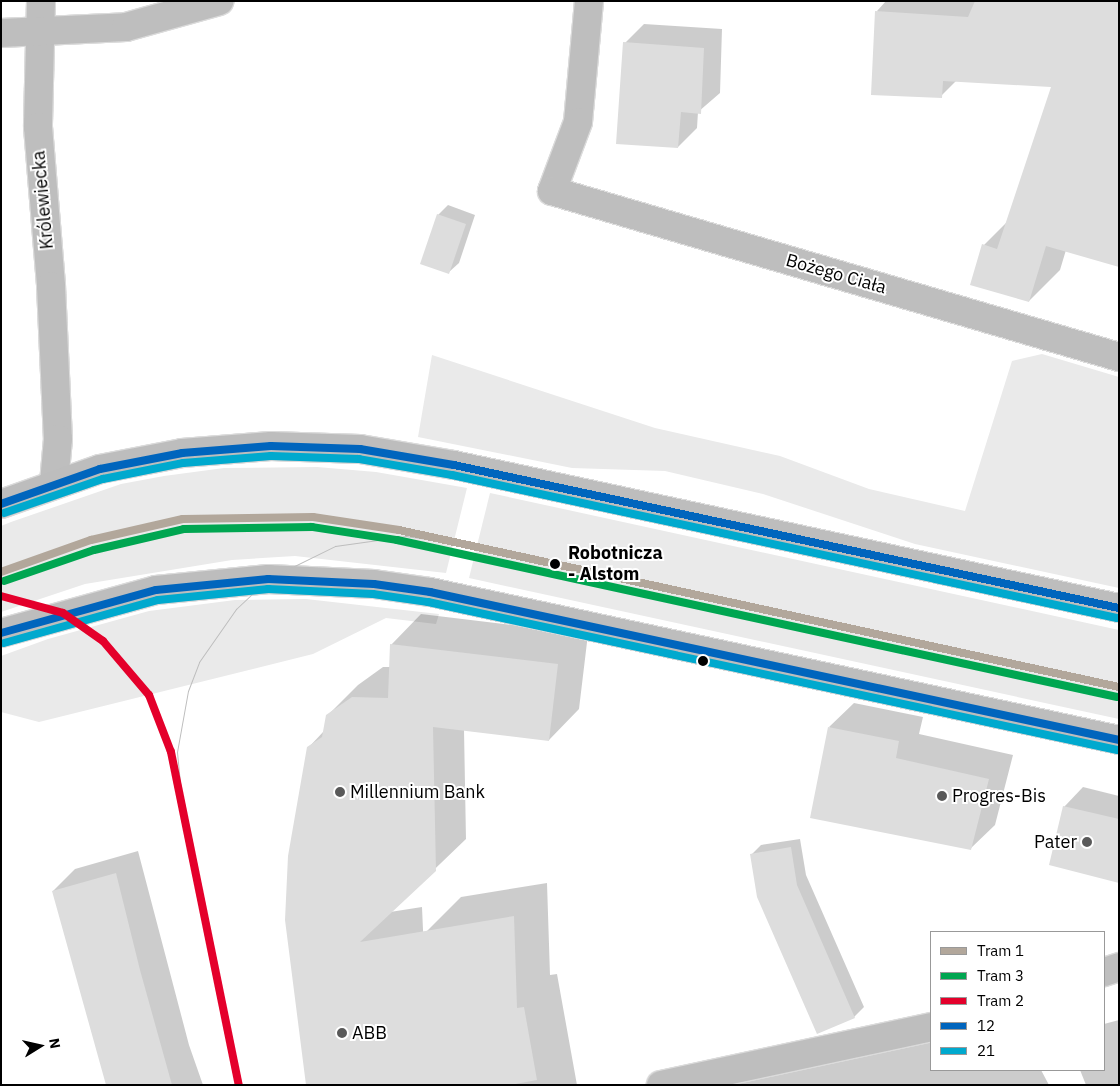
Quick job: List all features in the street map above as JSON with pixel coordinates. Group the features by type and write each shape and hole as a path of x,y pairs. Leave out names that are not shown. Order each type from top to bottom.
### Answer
{"main road":[{"path":"1,504 54,483 182,453 271,446 360,449 454,465 1119,608"},
{"path":"1,633 156,590 296,578 430,592 1119,740"}],"street":[{"name":"Królewiecka","path":"41,1 38,127 54,366 54,483"},
{"path":"1,33 40,33 126,27 219,1"},
{"name":"Bożego Ciała","path":"589,1 578,122 552,191 1119,357"},
{"path":"1105,972 1119,967"},
{"path":"661,1085 930,1027"}],"shaded area":[{"path":"1042,354 1119,377 1119,588 915,544 763,494 665,471 572,468 418,437 432,355 655,428 780,456 869,489 965,511 1012,361"},
{"path":"317,467 376,472 467,488 446,573 295,556 232,560 85,584 1,612 1,526 121,484 224,468"},
{"path":"490,493 1119,630 1119,719 469,578"},
{"path":"306,599 439,614 436,624 386,618 313,654 39,722 1,712 1,656 48,639 149,611 235,600"}],"building":[{"path":"975,1 1119,1 1119,267 1046,246 1029,302 970,285 982,244 997,249 1051,87 943,81 942,98 871,95 875,11 968,17"},
{"path":"623,42 704,48 701,114 681,112 678,148 616,144"},
{"path":"437,214 466,224 449,274 420,264"},
{"path":"390,644 558,664 549,741 433,727 436,871 360,942 514,916 517,1008 524,1007 537,1080 510,1085 306,1085 285,920 288,856 307,747 322,737 326,715 352,697 388,698"},
{"path":"828,727 899,741 896,758 989,779 971,850 810,818"},
{"name":"Pater","path":"1063,806 1119,819 1119,883 1049,865"},
{"path":"791,847 797,885 855,1018 817,1034 757,897 750,854"},
{"path":"116,873 140,970 172,1085 106,1085 52,891"}],"tram line":[{"name":"1","path":"1,572 91,540 183,519 313,517 399,530 1119,687"},
{"name":"3","path":"4,581 94,550 184,529 312,527 397,540 1117,697"},
{"path":"182,804 177,752 188,691 199,662 236,609 268,579 335,546 406,536 448,542"},
{"name":"2","path":"1,596 63,613 103,641 149,695 171,752 239,1085"}],"transit line":[{"name":"12","path":"1,504 100,469 182,453 271,446 360,449 454,465 1119,608"},
{"name":"21","path":"4,513 103,479 183,463 271,456 359,459 452,475 1117,618"},
{"name":"12","path":"1,633 156,590 268,579 374,584 430,592 1119,740"},
{"name":"21","path":"4,643 158,600 268,589 373,594 428,602 1117,750"}],"place":[{"name":"Robotnicza - Alstom","path":"555,564"},
{"name":"Millennium Bank","path":"340,792"},
{"name":"Progres-Bis","path":"942,796"},
{"name":"Pater","path":"1087,842"},
{"name":"ABB","path":"342,1033"}]}
